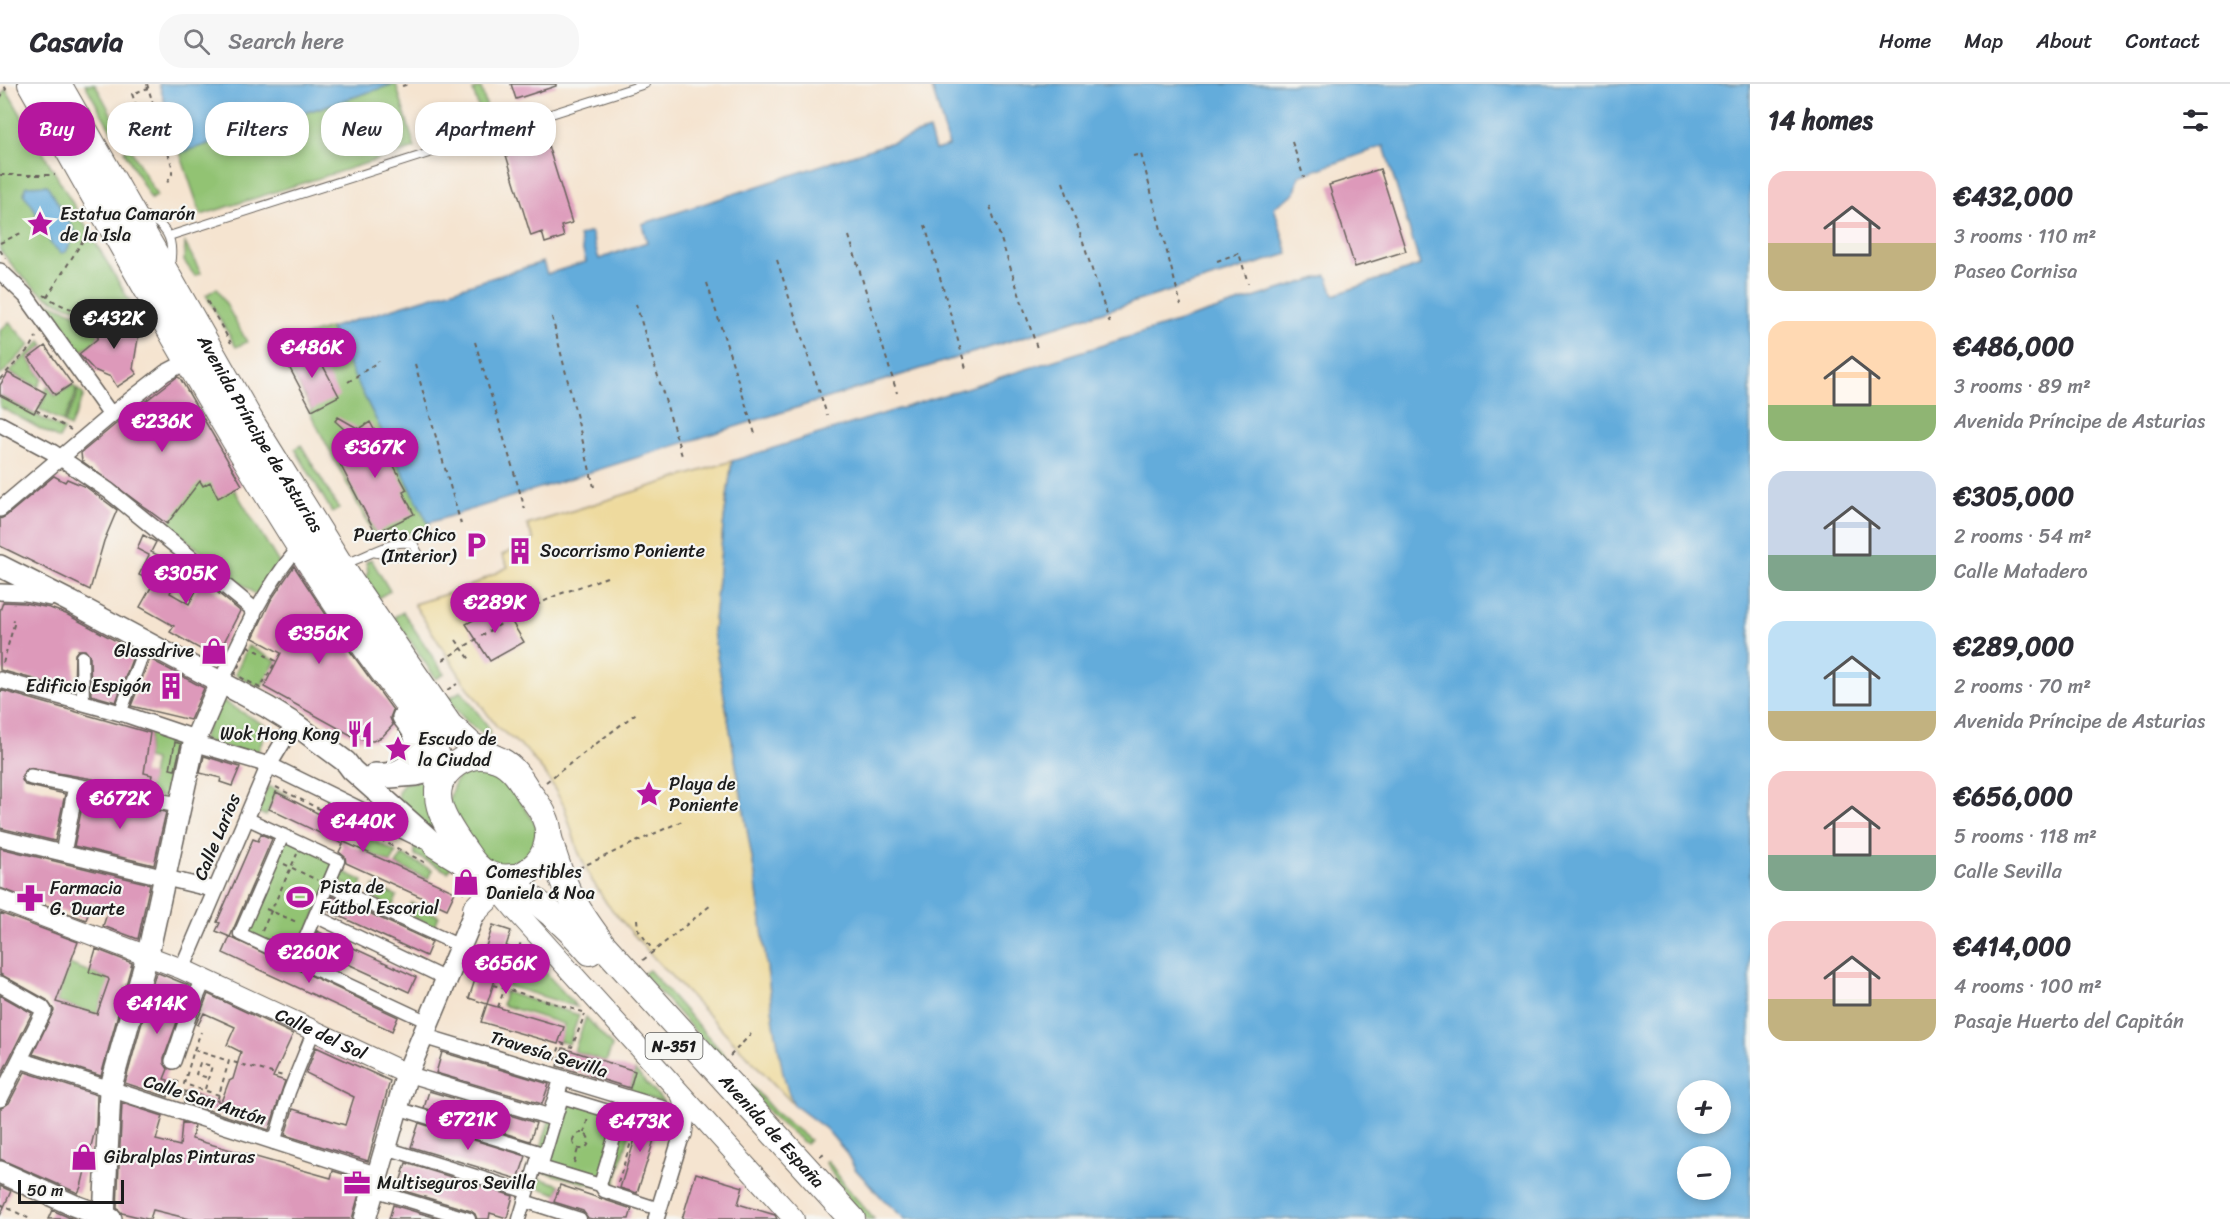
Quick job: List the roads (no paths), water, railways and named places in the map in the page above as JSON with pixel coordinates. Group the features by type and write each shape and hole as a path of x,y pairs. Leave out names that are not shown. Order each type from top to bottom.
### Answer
{"highway":[{"name":"Avenida Príncipe de Asturias","path":"31,84 188,361 300,549 339,569 449,725 471,745 494,758"},
{"name":"Avenida Príncipe de Asturias","path":"66,91 251,422 339,569 428,737 444,776"},
{"path":"444,776 473,756 494,758"},
{"name":"N-351","path":"494,758 507,764 518,775 544,816 549,838"},
{"name":"N-351","path":"444,776 441,813 446,823 489,876"},
{"path":"434,856 464,862 489,876 541,860 549,838"},
{"name":"Avenida de España","path":"549,838 561,882 603,945 775,1128 844,1218"},
{"path":"476,909 489,876"},
{"name":"Avenida de España","path":"489,876 544,906 569,928 844,1218"}],"main road":[{"path":"339,569 324,603 415,736 416,750 405,768 393,774 375,774"},
{"path":"1,585 49,590 147,642 230,680 296,724 346,762 375,774 402,777 444,776"},
{"path":"0,1172 107,1218 110,1090 147,955 195,741 230,680"},
{"path":"346,762 434,856"},
{"path":"365,1219 407,1074 476,909"}],"street":[{"path":"5,268 111,415"},
{"path":"0,509 111,415 165,374 188,361"},
{"path":"0,424 61,458 134,510 246,602 252,608 253,616"},
{"path":"230,680 253,616 292,556 300,549"},
{"path":"1,585 80,608"},
{"path":"120,713 147,642"},
{"path":"82,657 83,703"},
{"path":"0,680 120,713 269,765 434,856"},
{"name":"Calle Larios","path":"182,969 262,780 269,765 296,724"},
{"path":"31,777 84,787 63,853"},
{"path":"108,792 179,805"},
{"path":"246,818 338,861 296,960"},
{"path":"283,836 240,934 296,960 425,1029"},
{"path":"0,838 216,890"},
{"path":"489,876 682,1096 794,1219"},
{"path":"328,885 460,946"},
{"name":"Calle del Sol","path":"2,905 182,969 407,1074"},
{"path":"315,916 446,979"},
{"path":"173,1061 204,979"},
{"path":"0,984 42,1008 43,1015 0,1099"},
{"name":"Travesía Sevilla","path":"425,1029 558,1085 663,1109"},
{"path":"274,1143 294,1080 314,1030"},
{"name":"Calle San Antón","path":"20,1060 274,1143 376,1183"},
{"path":"407,1074 550,1117"},
{"path":"558,1085 621,1115"},
{"path":"537,1169 539,1152 558,1085"},
{"path":"519,1219 537,1169 558,1085"},
{"path":"537,1169 600,1185 604,1191 657,1214 682,1134 685,1105 682,1096"},
{"path":"600,1185 621,1115 636,1101"},
{"path":"397,1108 539,1152"},
{"path":"682,1134 693,1126 712,1129"},
{"path":"386,1148 526,1197 560,1216 580,1219"},
{"path":"376,1183 469,1219"}],"lane":[{"path":"169,236 645,84"},
{"path":"130,209 154,221 169,236 172,255 168,275"},
{"path":"339,569 372,552 404,542 414,545 419,555 394,556 372,552"},
{"path":"834,1183 844,1218"}],"water":[{"path":"159,84 394,84 338,102 321,102 321,108 309,111 309,102 205,102 205,145 193,149 193,102 164,102"},
{"path":"931,84 1750,84 1750,1219 905,1219 856,1170 845,1151 826,1129 794,1105 783,1073 774,1023 755,875 713,632 732,461 1327,275 1334,295 1420,265 1384,146 1299,176 1295,193 1274,207 1288,254 428,523 330,328 543,262 547,274 586,262 579,236 591,232 599,259 647,242 642,224 929,130 935,150 949,146"},
{"path":"47,185 76,233 66,252 61,253 51,244 32,205 24,195 27,186"}],"place":[{"name":"Estatua Camarón de la Isla","path":"40,224"},
{"name":"Puerto Chico (Interior)","path":"476,545"},
{"name":"Socorrismo Poniente","path":"520,551"},
{"name":"Glassdrive","path":"214,651"},
{"name":"Edificio Espigón","path":"171,686"},
{"name":"Wok Hong Kong","path":"360,734"},
{"name":"Escudo de la Ciudad","path":"398,749"},
{"name":"Playa de Poniente","path":"649,794"},
{"name":"Comestibles Daniela & Noa","path":"466,882"},
{"name":"Pista de Fútbol Escorial","path":"300,897"},
{"name":"Farmacia G. Duarte","path":"30,898"},
{"name":"Gibralplas Pinturas","path":"84,1157"},
{"name":"Multiseguros Sevilla","path":"357,1183"}]}
